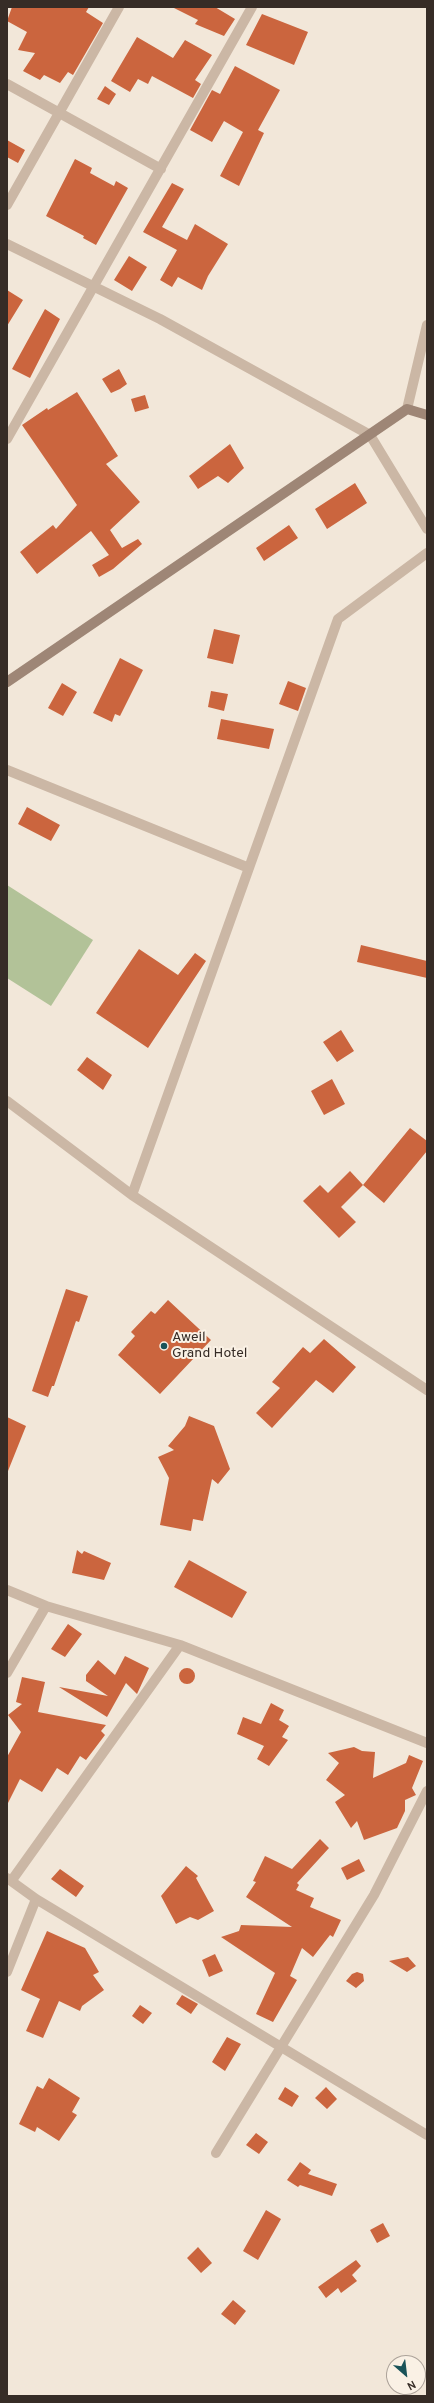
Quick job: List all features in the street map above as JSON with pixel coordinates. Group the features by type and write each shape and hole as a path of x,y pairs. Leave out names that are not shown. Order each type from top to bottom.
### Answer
{"street":[{"path":"7,205 119,7"},
{"path":"7,439 252,7"},
{"path":"7,84 161,169"},
{"path":"7,244 160,319 370,435 427,529"},
{"path":"7,682 407,409 427,325"},
{"path":"407,409 427,415"},
{"path":"132,1195 338,618 427,553"},
{"path":"7,770 249,868"},
{"path":"7,1101 132,1195 427,1390"},
{"path":"7,1590 46,1606 180,1645 427,1743"},
{"path":"7,1673 46,1606"},
{"path":"180,1645 9,1879 36,1899 281,2045 427,2136"},
{"path":"216,2153 374,1895 427,1792"},
{"path":"7,1972 36,1899"}],"green space":[{"path":"7,885 93,940 51,1006 7,978"}],"building":[{"path":"12,7 89,7 86,12 103,23 73,75 68,72 60,83 44,75 40,80 23,71 35,53 18,50 27,32 7,21"},
{"path":"172,7 215,7 235,19 224,36 195,24 198,20"},
{"path":"262,14 308,32 294,65 246,45"},
{"path":"137,37 173,58 185,40 212,55 195,80 201,84 193,98 152,76 148,84 138,79 130,92 111,81"},
{"path":"235,66 280,90 258,130 264,133 239,186 220,176 243,132 224,121 212,142 190,130 212,90 220,94"},
{"path":"105,86 116,94 109,105 97,99"},
{"path":"7,140 25,150 18,163 7,157"},
{"path":"75,159 92,168 90,173 114,186 116,181 128,188 96,245 83,238 84,236 46,216"},
{"path":"172,183 184,189 162,227 187,240 195,224 228,244 208,276 202,290 178,277 172,287 160,280 177,250 143,232"},
{"path":"129,256 147,267 132,291 114,280"},
{"path":"7,290 23,300 7,326"},
{"path":"45,309 60,319 30,378 12,369"},
{"path":"119,369 127,384 111,393 102,379"},
{"path":"77,392 118,456 106,464 140,502 110,530 122,548 138,539 142,544 113,569 99,577 92,565 109,555 91,531 37,574 20,552 53,525 56,529 77,505 22,425 47,408 48,410"},
{"path":"145,395 149,408 135,412 131,399"},
{"path":"230,444 244,468 228,483 218,476 198,489 189,476"},
{"path":"355,483 367,503 327,529 315,509"},
{"path":"289,525 298,538 264,561 256,548"},
{"path":"214,629 240,635 233,664 207,658"},
{"path":"120,658 143,670 120,716 115,714 112,722 93,713"},
{"path":"288,681 306,688 298,711 279,704"},
{"path":"62,683 77,692 63,716 48,708"},
{"path":"211,691 228,694 224,711 208,707"},
{"path":"221,719 274,729 269,749 217,739"},
{"path":"27,807 60,825 51,841 18,824"},
{"path":"361,945 427,961 427,978 357,962"},
{"path":"139,949 178,975 195,953 206,961 148,1048 96,1013"},
{"path":"341,1030 354,1051 337,1062 323,1042"},
{"path":"87,1057 112,1075 103,1090 77,1070"},
{"path":"332,1079 345,1104 324,1115 311,1091"},
{"path":"410,1128 427,1141 427,1151 384,1203 363,1185"},
{"path":"350,1171 363,1185 341,1207 356,1222 339,1238 303,1201 320,1185 328,1193"},
{"path":"66,1289 88,1296 79,1322 76,1321 54,1386 52,1386 48,1397 32,1391"},
{"path":"168,1300 211,1340 160,1394 118,1355 135,1336 131,1332 151,1311 155,1314"},
{"path":"324,1339 356,1367 333,1393 316,1380 272,1428 256,1413 280,1388 272,1382 303,1347 310,1353"},
{"path":"189,1416 214,1426 230,1469 218,1484 212,1479 203,1521 193,1519 191,1531 160,1525 169,1478 158,1457 174,1450 168,1446 185,1426"},
{"path":"7,1417 26,1426 8,1471 7,1471"},
{"path":"77,1550 82,1554 84,1551 111,1563 104,1580 72,1573"},
{"path":"189,1560 247,1592 232,1618 174,1587"},
{"path":"68,1624 82,1634 65,1657 51,1649"},
{"path":"125,1656 149,1668 137,1694 126,1683 107,1717 59,1687 108,1696 86,1681 86,1675 98,1660 115,1675"},
{"path":"187,1668 193,1670 195,1676 193,1682 187,1684 181,1682 179,1676 181,1670"},
{"path":"22,1677 45,1682 38,1712 106,1725 101,1731 105,1735 86,1760 80,1756 68,1775 57,1768 42,1792 20,1779 7,1805 7,1757 21,1732 8,1715 22,1704 16,1702"},
{"path":"271,1703 284,1710 279,1720 289,1726 282,1737 288,1740 269,1766 257,1759 264,1746 237,1734 243,1717 261,1724"},
{"path":"354,1747 362,1751 375,1752 373,1778 406,1763 409,1755 423,1761 412,1788 416,1795 405,1800 405,1811 397,1828 364,1840 357,1821 351,1828 335,1802 345,1795 326,1780 339,1763 328,1753"},
{"path":"320,1839 329,1848 297,1883 299,1885 296,1890 314,1898 310,1907 341,1920 333,1937 330,1935 313,1957 302,1948 290,1976 297,1980 273,2022 256,2014 275,1973 221,1937 239,1931 241,1925 292,1927 246,1897 256,1882 253,1881 265,1856 292,1869"},
{"path":"359,1859 365,1871 347,1880 341,1868"},
{"path":"186,1866 198,1876 196,1878 214,1911 198,1920 190,1917 176,1924 161,1896"},
{"path":"60,1869 84,1886 76,1897 51,1879"},
{"path":"47,1931 85,1948 99,1972 93,1975 104,1990 82,2006 80,2011 59,2001 43,2038 26,2031 40,1999 21,1990"},
{"path":"215,1954 223,1971 209,1977 202,1960"},
{"path":"408,1957 416,1966 407,1972 389,1961"},
{"path":"357,1972 363,1974 364,1981 356,1988 346,1981 352,1974"},
{"path":"182,1995 198,2004 191,2014 176,2004"},
{"path":"140,2005 152,2013 143,2024 132,2016"},
{"path":"227,2037 241,2044 225,2071 212,2062"},
{"path":"49,2078 80,2098 72,2112 77,2115 59,2141 37,2127 35,2132 19,2124 37,2086 43,2089"},
{"path":"285,2087 299,2096 292,2107 278,2099"},
{"path":"326,2087 337,2099 327,2109 315,2098"},
{"path":"256,2133 268,2142 259,2154 246,2145"},
{"path":"300,2162 311,2170 308,2174 337,2184 332,2196 300,2185 298,2187 287,2180"},
{"path":"266,2210 281,2219 258,2260 243,2251"},
{"path":"383,2223 390,2236 377,2243 370,2230"},
{"path":"198,2247 212,2263 201,2273 187,2258"},
{"path":"356,2260 361,2266 352,2275 357,2281 341,2293 338,2288 326,2298 318,2287"},
{"path":"233,2300 246,2311 235,2325 221,2314"}],"place":[{"name":"Aweil Grand Hotel","path":"164,1346"}]}
